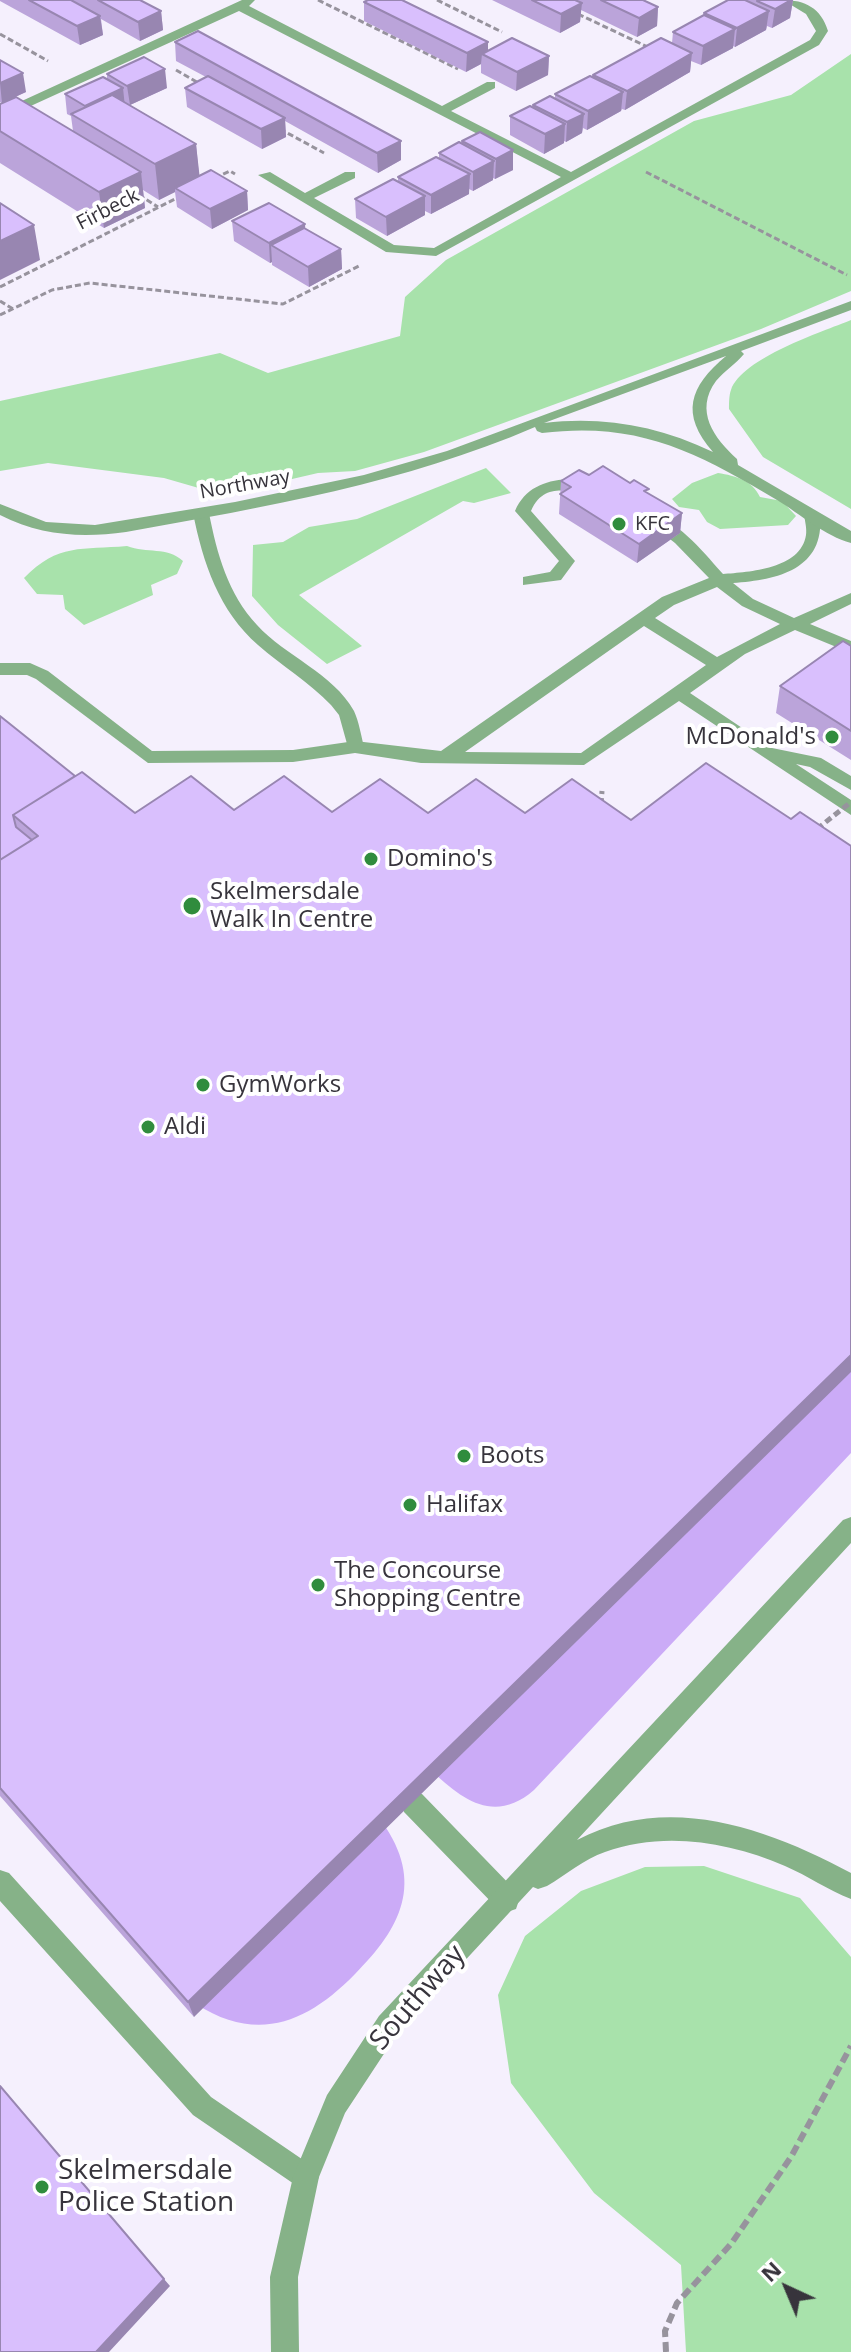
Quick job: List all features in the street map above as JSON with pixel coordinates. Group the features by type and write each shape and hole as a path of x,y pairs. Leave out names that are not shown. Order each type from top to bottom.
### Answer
{"street":[{"path":"265,175 391,249 436,252 815,42 822,31 819,20 814,13 789,0"},
{"path":"0,116 245,3 441,111 570,177"},
{"path":"441,111 491,85"},
{"path":"305,198 350,175"},
{"name":"Northway","path":"495,440 536,421 851,305"},
{"path":"753,342 708,380 699,398 697,414 702,430 716,449 760,485"},
{"name":"Northway","path":"0,509 36,526 96,531 377,478 495,440 555,425 616,425 673,439 851,538"},
{"path":"529,581 555,576 567,561 560,548 527,519 523,511 525,503 541,489 554,485 579,483 603,490"},
{"path":"201,513 210,561 233,607 280,656 338,702 347,714 355,747"},
{"path":"643,514 682,538 733,592 775,619 851,648"},
{"path":"445,757 668,601 722,579 760,576 804,555 814,536 812,515"},
{"path":"0,669 21,668 42,675 148,757 293,756 355,747 421,757 584,759 739,650 851,598"},
{"path":"644,618 719,666"},
{"path":"679,693 851,809"},
{"path":"769,752 815,762 851,784"},
{"name":"Southway","path":"285,2352 284,2277 306,2177 336,2104 388,2025 851,1527"},
{"path":"413,1803 513,1894"},
{"name":"Southway","path":"513,1894 606,1839 677,1826 743,1838 802,1859 851,1887"},
{"path":"0,1882 202,2106 306,2177"}],"path":[{"path":"318,0 491,85"},
{"path":"437,0 502,32"},
{"path":"355,18 367,12"},
{"path":"576,13 662,54"},
{"path":"0,34 80,79"},
{"path":"142,51 209,88"},
{"path":"276,126 357,172 350,175"},
{"path":"208,182 230,171 249,183 265,175"},
{"path":"644,171 851,277"},
{"name":"Firbeck","path":"133,192 159,207"},
{"path":"159,207 184,194"},
{"name":"Firbeck","path":"0,287 159,207"},
{"path":"0,315 52,290 90,283 283,304 391,249"},
{"path":"0,301 13,309"},
{"path":"600,817 602,791"},
{"path":"810,835 851,802"},
{"path":"811,824 823,831"},
{"path":"666,2352 665,2331 677,2303 731,2244 791,2157 851,2046"}],"green space":[{"path":"851,54 851,291 761,329 424,452 355,471 318,473 223,495 164,478 48,463 0,471 0,401 220,353 268,373 400,336 405,297 446,260 694,121 791,95"},
{"path":"851,320 851,509 763,457 729,409 729,397 738,378 750,367 803,339"},
{"path":"486,468 511,493 474,503 463,501 299,595 362,646 327,664 278,625 252,596 253,545 283,542 309,527 357,519"},
{"path":"718,473 743,480 753,486 760,497 782,501 796,516 788,525 720,529 707,522 699,510 679,507 672,499 692,483"},
{"path":"127,546 170,553 183,561 177,574 151,585 153,595 84,625 65,609 63,595 37,594 24,578 48,559 71,550"},
{"path":"704,1866 800,1898 851,1957 851,2352 686,2352 681,2265 594,2193 511,2083 498,1995 525,1936 581,1891 645,1867"}],"shaded area":[{"path":"851,1365 851,1453 534,1790 507,1805 481,1805 457,1793 434,1773"},
{"path":"382,1822 395,1844 402,1865 402,1903 385,1939 355,1974 319,2005 281,2022 261,2025 240,2023 196,2004"}],"building":[{"path":"29,0 71,0 100,16 77,26"},
{"path":"98,0 140,0 161,11 138,22"},
{"path":"402,0 488,42 467,53 364,2"},
{"path":"532,0 575,0 582,3 561,14"},
{"path":"601,0 643,0 658,7 639,18"},
{"path":"728,0 745,0 769,11 737,28 704,13"},
{"path":"759,0 791,0 775,9"},
{"path":"704,15 735,29 703,46 673,32"},
{"path":"198,31 401,141 377,153 175,42"},
{"path":"512,38 549,56 517,72 482,54"},
{"path":"661,38 692,53 627,91 593,75"},
{"path":"144,57 165,69 127,86 107,74"},
{"path":"0,60 23,73 0,83"},
{"path":"208,76 285,118 261,129 185,88"},
{"path":"590,76 623,92 588,111 555,94"},
{"path":"103,77 123,88 85,106 65,94"},
{"path":"112,95 196,144 155,164 71,114"},
{"path":"550,96 584,114 567,122 533,105"},
{"path":"16,97 141,172 99,192 0,131 0,104"},
{"path":"530,106 565,124 545,134 510,116"},
{"path":"480,132 513,150 496,159 462,141"},
{"path":"459,142 494,161 473,172 439,153"},
{"path":"436,157 470,174 431,195 398,177"},
{"path":"211,170 247,191 210,209 175,188"},
{"path":"393,179 425,196 386,217 355,199"},
{"path":"0,203 34,225 0,241"},
{"path":"269,203 305,224 269,243 232,221"},
{"path":"304,228 341,249 308,267 271,245"},
{"path":"603,466 630,483 634,480 649,489 644,491 682,513 639,544 560,494 571,487 561,481 579,470 589,475"},
{"path":"843,641 851,646 851,731 780,686"},
{"path":"0,716 75,776 13,815 16,827 32,840 0,860"},
{"name":"The Concourse Shopping Centre","path":"706,763 791,819 800,812 851,846 851,1355 188,2002 0,1788 0,860 38,836 13,815 82,772 135,813 191,776 234,810 284,776 332,812 380,779 428,813 476,779 525,813 572,779 631,820"},
{"name":"Skelmersdale Police Station","path":"0,2086 164,2279 96,2352 0,2352"}],"place":[{"name":"KFC","path":"619,524"},
{"name":"McDonald's","path":"832,737"},
{"name":"Domino's","path":"371,859"},
{"name":"Skelmersdale Walk In Centre","path":"192,906"},
{"name":"GymWorks","path":"203,1085"},
{"name":"Aldi","path":"148,1127"},
{"name":"Boots","path":"464,1456"},
{"name":"Halifax","path":"410,1505"},
{"name":"The Concourse Shopping Centre","path":"318,1585"},
{"name":"Skelmersdale Police Station","path":"42,2187"}]}
